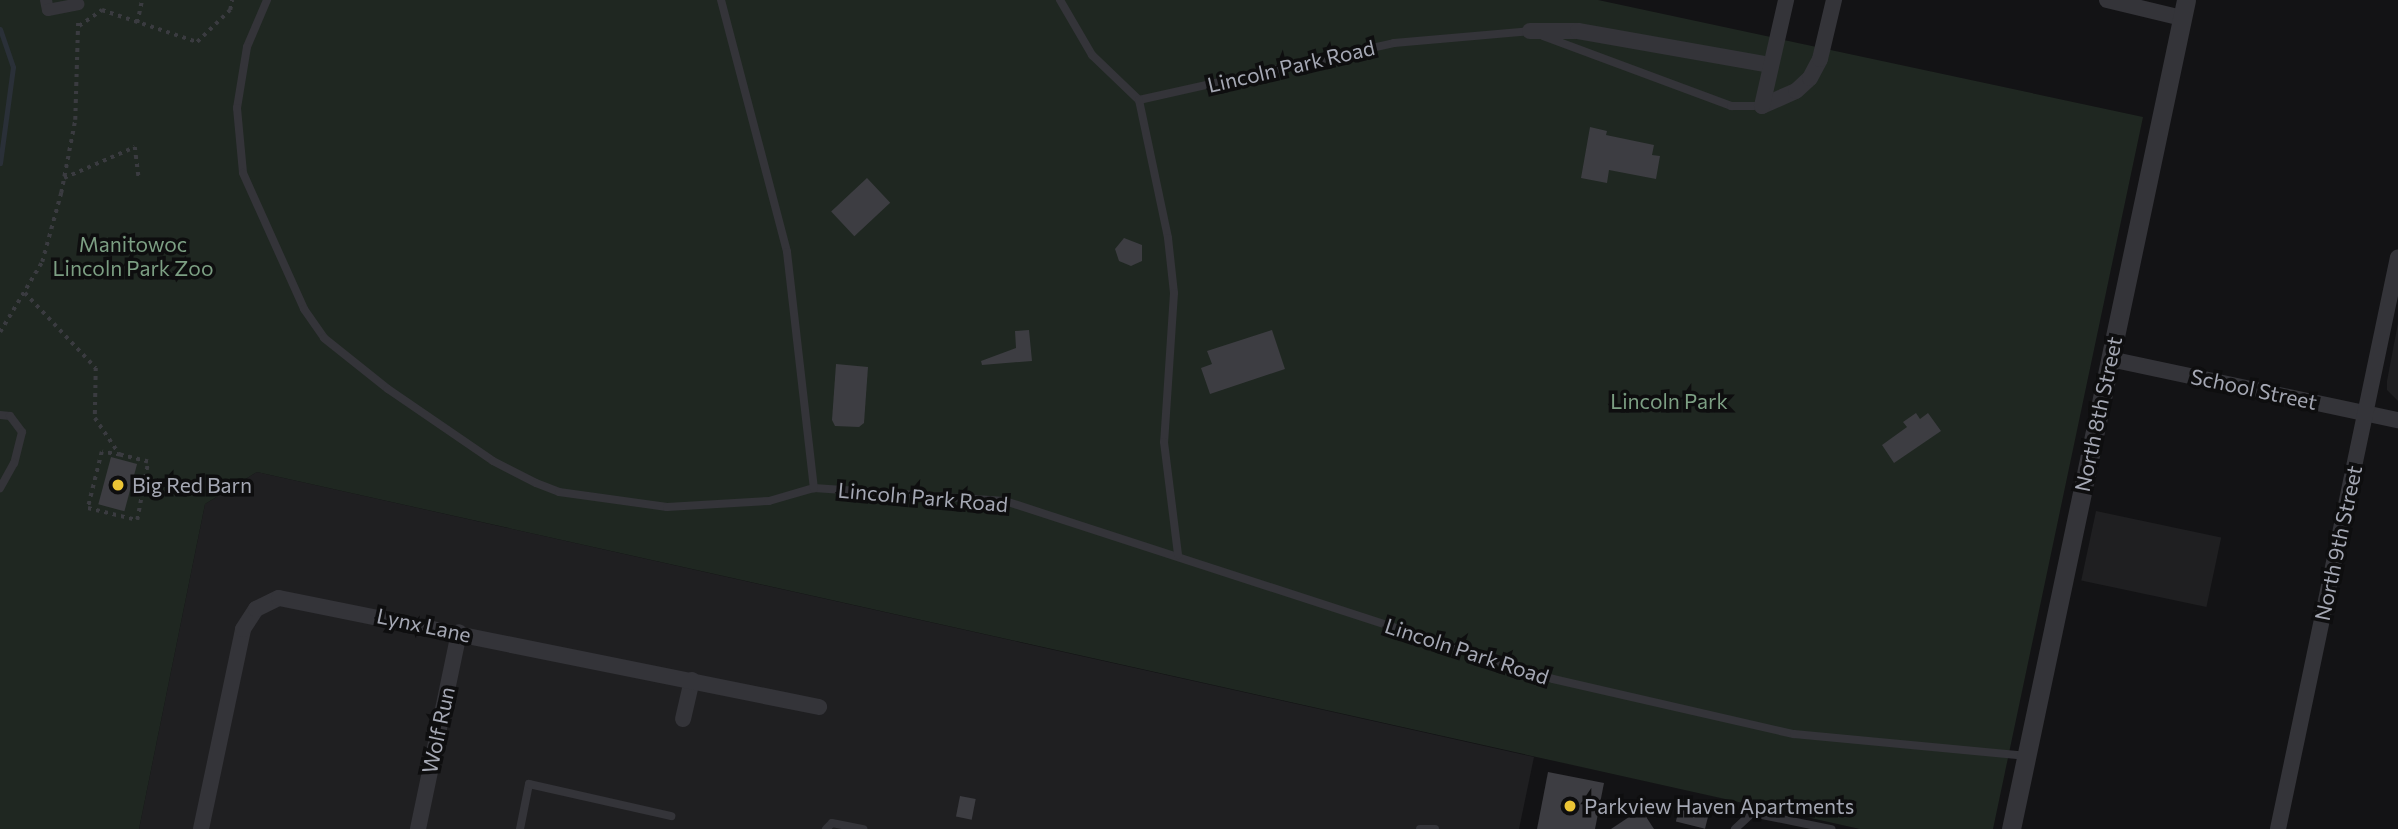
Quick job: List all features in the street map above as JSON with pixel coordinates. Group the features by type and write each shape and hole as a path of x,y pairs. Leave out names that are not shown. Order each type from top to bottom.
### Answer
{"street":[{"path":"46,0 48,10 78,4"},
{"path":"1762,106 1786,0"},
{"path":"1762,106 1796,91 1810,78 1820,59 1834,0"},
{"path":"2107,0 2184,9"},
{"name":"North 8th Street","path":"2011,829 2184,9"},
{"name":"Lincoln Park Road","path":"1530,31 1578,31 1771,65"},
{"name":"North 9th Street","path":"2278,829 2398,257"},
{"name":"School Street","path":"2110,359 2398,420"},
{"name":"Lynx Lane","path":"201,829 243,629 256,609 286,597 819,707"},
{"name":"Wolf Run","path":"418,829 459,632"},
{"path":"683,719 692,680"}],"lane":[{"name":"Lincoln Park Road","path":"267,0 247,47 237,108 243,173 304,309 324,338 388,389 492,461 559,492 667,506 769,501 814,488 1005,501 1553,679 1794,734 2026,756"},
{"path":"720,0 788,252 814,488"},
{"path":"1060,0 1092,55 1139,100 1168,238 1174,293 1164,442 1178,555"},
{"name":"Lincoln Park Road","path":"1139,100 1394,43 1530,31 1731,106 1762,106"},
{"path":"0,415 10,416 22,432 14,463 0,488"},
{"path":"520,829 529,784 671,817"},
{"path":"1735,829 1741,821 1757,814 1831,829"},
{"path":"826,829 832,823 863,829"},
{"path":"1420,829 1435,829"}],"path":[{"path":"137,23 142,0"},
{"path":"79,26 102,10 197,42 230,10 232,0"},
{"path":"0,332 42,262 64,178 75,120 78,4"},
{"path":"64,178 135,147 139,178"},
{"path":"25,293 96,368 95,418 120,455 148,462 137,520 88,508 102,452 120,455"}],"shaded area":[{"path":"2398,323 2398,401 2387,390 2387,381"},
{"path":"257,472 1534,757 1519,829 139,829 205,504"},
{"path":"2096,511 2221,538 2206,607 2081,580"}],"green space":[{"name":"Lincoln Park","path":"0,0 1598,0 2143,117 1993,829 1860,829 257,472 205,504 139,829 0,829"}],"building":[{"path":"1590,127 1607,131 1606,135 1654,145 1652,155 1660,156 1656,179 1609,170 1607,183 1581,178"},
{"path":"867,178 890,203 854,236 831,211"},
{"path":"1124,238 1142,245 1142,261 1131,266 1119,261 1115,249"},
{"path":"1029,330 1032,361 982,365 981,361 1016,348 1015,331"},
{"path":"1272,330 1285,369 1210,394 1201,368 1212,364 1207,351"},
{"path":"836,364 868,367 864,423 859,427 835,426 832,420"},
{"path":"1916,413 1920,419 1928,413 1941,431 1894,463 1882,445 1907,427 1903,422"},
{"name":"Big Red Barn","path":"111,457 137,464 124,511 98,504"},
{"name":"Parkview Haven Apartments","path":"1548,772 1604,783 1595,829 1537,829"},
{"path":"960,796 976,799 972,820 956,817"},
{"path":"1681,801 1710,808 1705,829 1676,821"},
{"name":"Parkview Haven Apartments","path":"1641,809 1654,829 1611,829"}],"waterway":[{"path":"0,29 13,67 0,163"}],"place":[{"name":"Big Red Barn","path":"118,485"},
{"name":"Parkview Haven Apartments","path":"1570,806"}],"park label":[{"name":"Manitowoc Lincoln Park Zoo","path":"133,256"}]}
